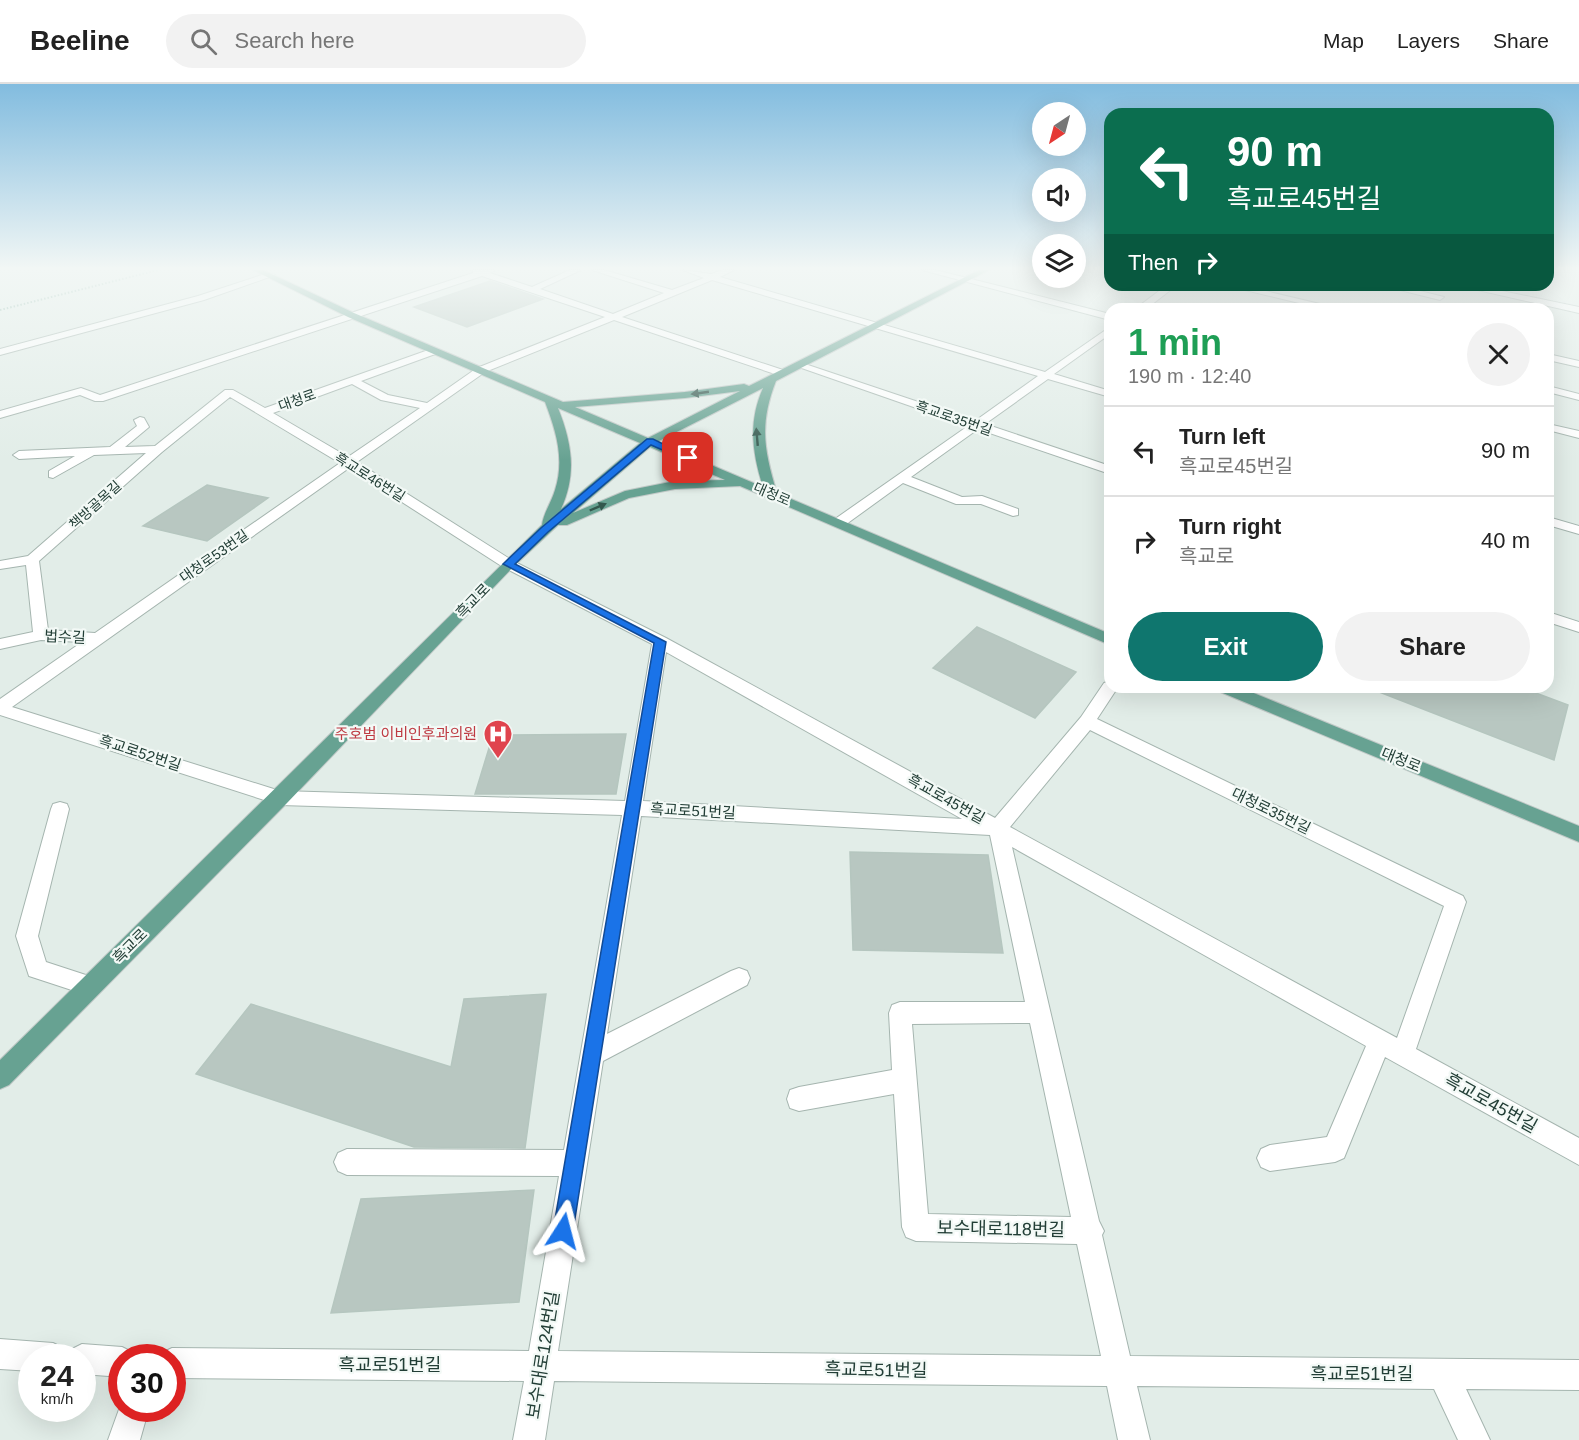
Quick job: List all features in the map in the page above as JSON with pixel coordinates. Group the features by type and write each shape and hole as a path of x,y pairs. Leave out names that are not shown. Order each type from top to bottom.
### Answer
{"main road":[{"name":"대청로","path":"393,333 840,522 1104,637"},
{"name":"흑교로","path":"0,1077 8,1056 90,986 280,798 544,530 650,441 860,333"},
{"path":"771,494 759,453 756,424 763,397 777,376"},
{"path":"544,530 560,498 567,471 566,444 555,401 685,395 758,385"},
{"path":"544,530 625,495 675,485 745,482"},
{"name":"대청로","path":"1238,693 1579,834"}],"street":[{"path":"0,352 70,333"},
{"path":"0,415 81,391 99,399 296,333"},
{"name":"대청로53번길","path":"0,708 96,638 481,370 571,333"},
{"path":"661,333 777,376"},
{"path":"900,333 1104,392"},
{"path":"840,522 1104,334"},
{"name":"대청로","path":"262,413 434,351"},
{"path":"1554,358 1579,364"},
{"name":"흑교로35번길","path":"798,365 1104,468"},
{"path":"352,380 385,398 428,406"},
{"path":"1554,390 1579,397"},
{"name":"흑교로46번길","path":"230,392 348,462 508,564"},
{"name":"책방골목길","path":"32,560 158,449 230,392"},
{"path":"116,448 143,427 140,420"},
{"path":"1554,429 1579,435"},
{"path":"19,455 116,448 158,449"},
{"path":"53,474 96,449"},
{"path":"902,478 961,501 982,500 1013,513"},
{"path":"1554,523 1579,530"},
{"path":"0,565 32,560 41,635"},
{"name":"흑교로45번길","path":"508,564 660,642 1579,1152"},
{"path":"1554,619 1579,627"},
{"name":"법수길","path":"0,644 41,635 96,638"},
{"name":"보수대로124번길","path":"529,1440 660,642"},
{"path":"998,828 1086,721 1106,693"},
{"name":"흑교로52번길","path":"0,708 280,798"},
{"name":"대청로35번길","path":"1086,721 1456,902 1403,1054"},
{"name":"흑교로51번길","path":"280,798 633,808 998,828"},
{"path":"60,809 27,936 37,969 90,986"},
{"name":"보수대로118번길","path":"998,828 1090,1231 1134,1440"},
{"path":"592,1054 740,978"},
{"name":"보수대로118번길","path":"1041,1012 900,1013 903,1080 916,1227 1090,1231"},
{"path":"1270,1158 1335,1149 1380,1041"},
{"path":"799,1099 903,1080"},
{"path":"347,1162 574,1163"},
{"path":"0,1354 18,1355"},
{"name":"흑교로51번길","path":"186,1364 1579,1375"},
{"path":"1443,1374 1474,1440"},
{"path":"124,1440 130,1422"}],"building":[{"path":"207,485 268,498 207,541 143,526"},
{"path":"977,627 1076,672 1035,718 933,668"},
{"path":"1382,693 1536,693 1568,705 1554,760"},
{"path":"626,734 616,794 475,794 493,735"},
{"path":"850,852 988,855 1003,953 853,950"},
{"path":"546,994 525,1148 414,1147 196,1074 251,1004 451,1067 464,999"},
{"path":"534,1190 519,1302 331,1313 361,1199"}],"place":[{"name":"주호범 이비인후과의원","path":"498,760"}],"route":[{"path":"563,1231 660,642 508,564 544,530 650,441 688,458"}]}
